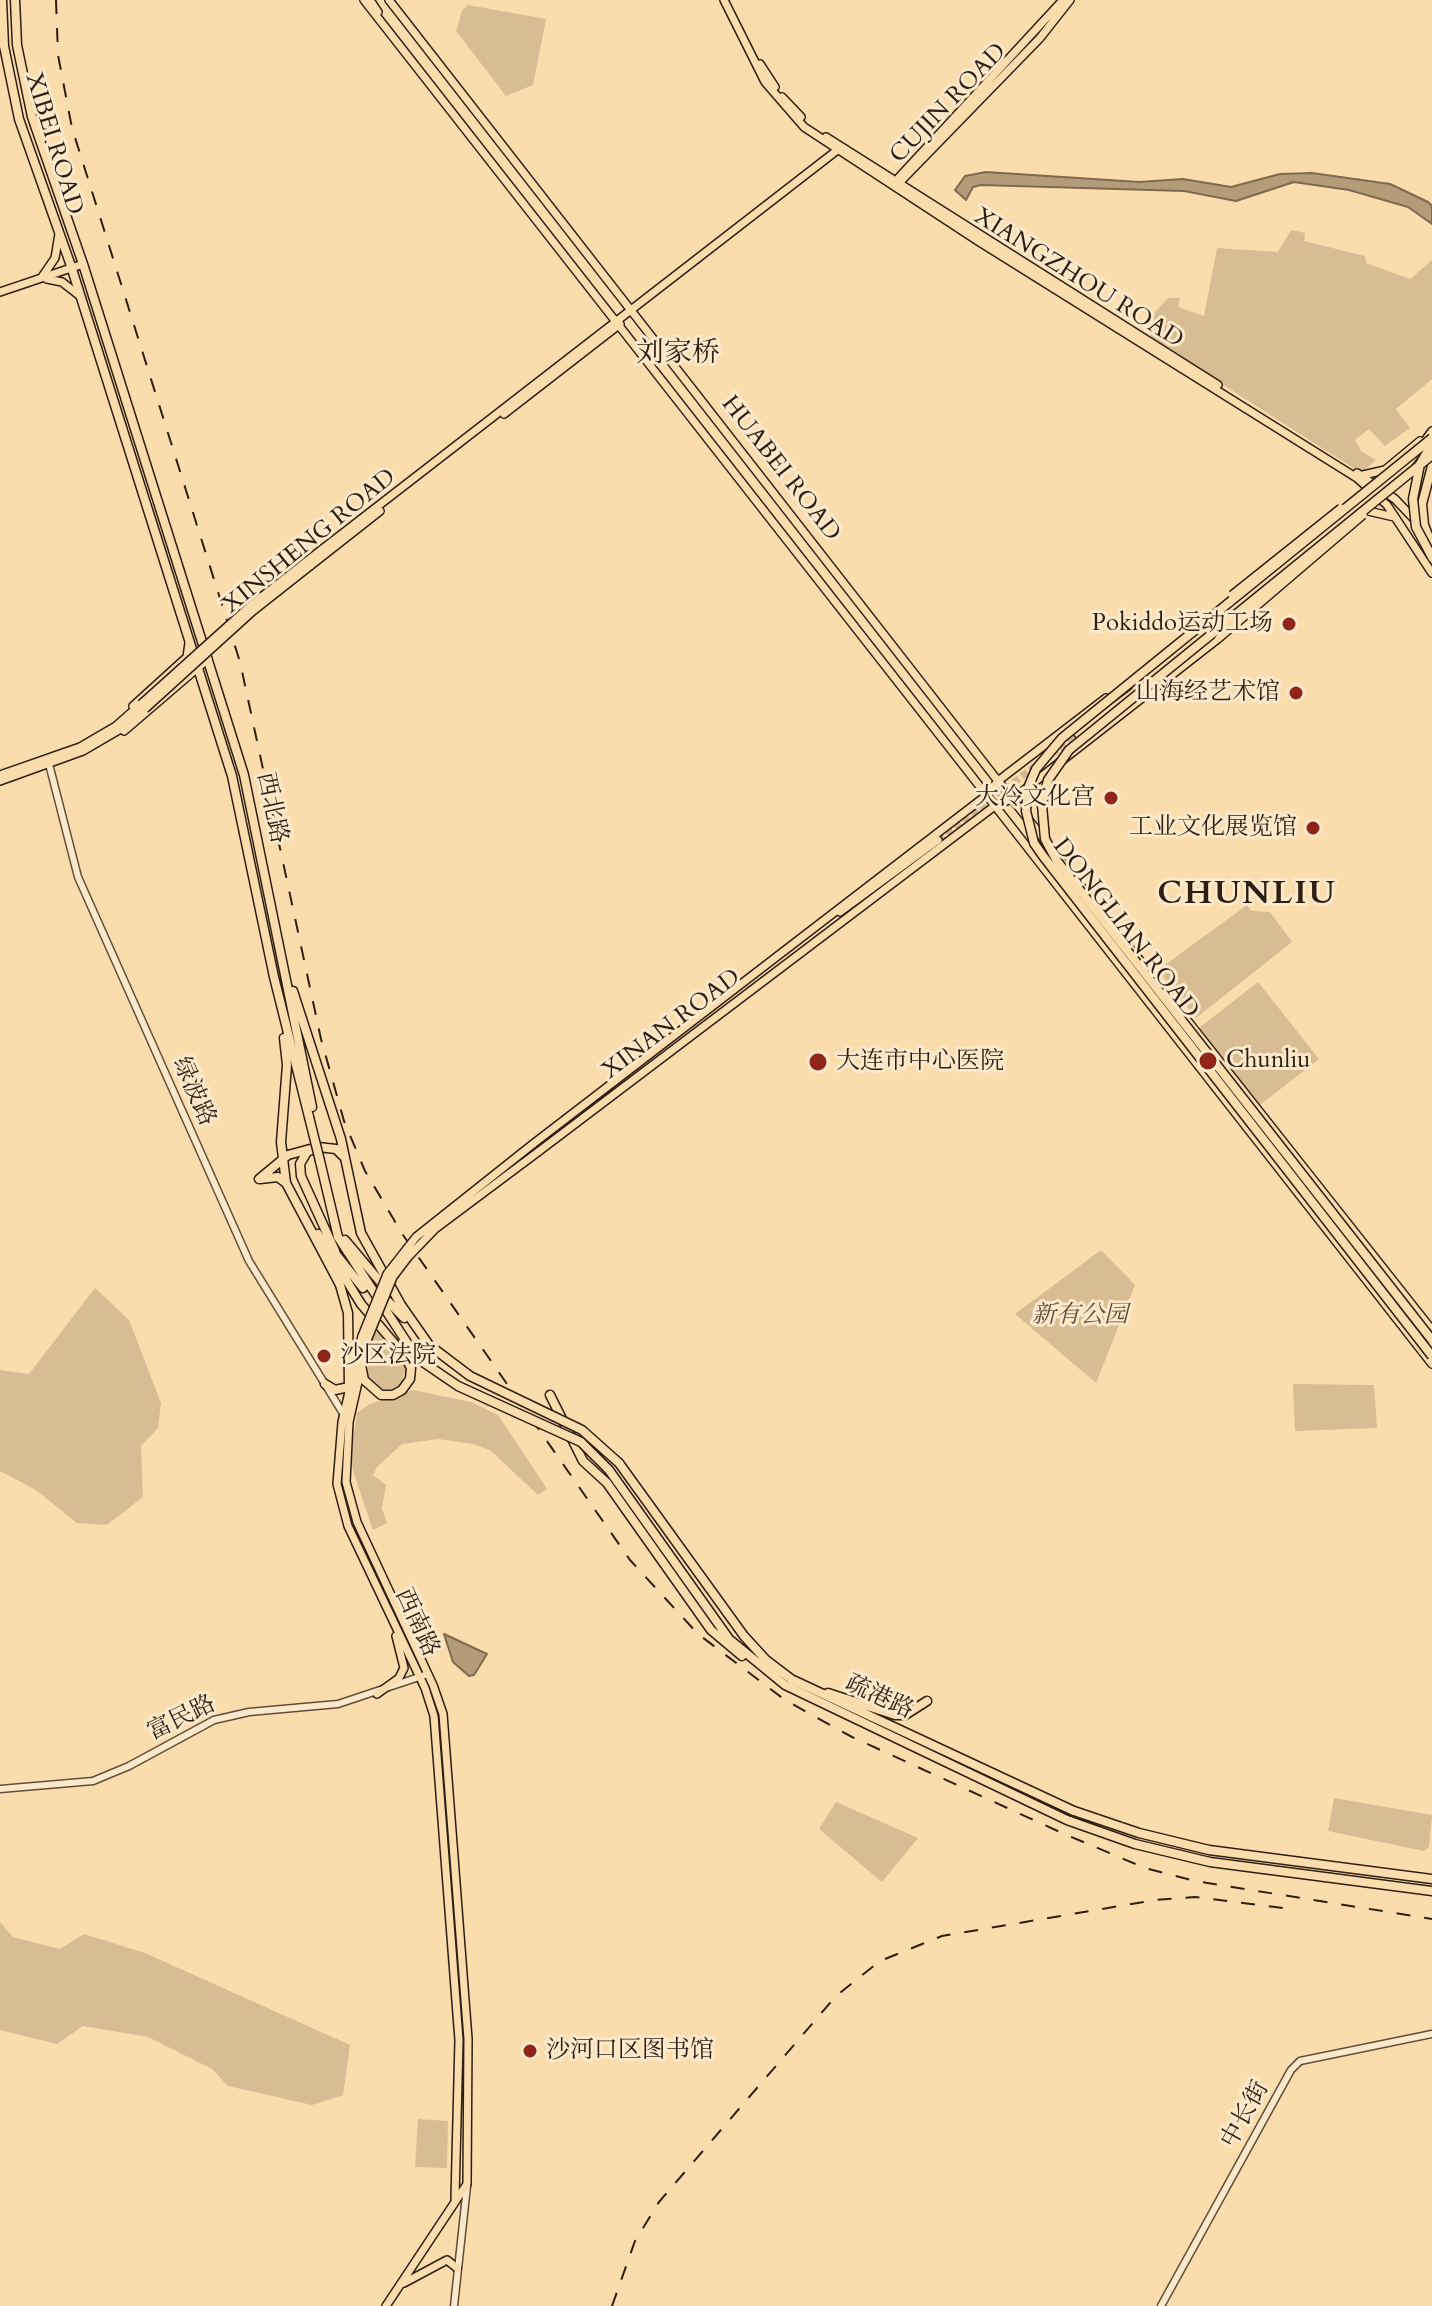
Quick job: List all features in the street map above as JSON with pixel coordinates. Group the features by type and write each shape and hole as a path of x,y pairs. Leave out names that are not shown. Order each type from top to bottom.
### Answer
{"highway":[{"name":"XIBEI ROAD","path":"2,0 4,46 19,119 80,296"},
{"name":"XIBEI ROAD","path":"15,0 17,45 32,117 83,264"},
{"name":"西北路","path":"83,264 203,686 232,776 273,973 312,1116"},
{"name":"西北路","path":"80,296 189,642 198,661 215,680 244,775 338,1237 384,1312 417,1358"},
{"path":"1429,435 1432,445 1420,464 1413,499 1416,527 1432,557"},
{"name":"DONGLIAN ROAD","path":"1429,435 1376,493 1069,750 1048,780 1042,814 1045,839 1057,861 1432,1340"},
{"name":"DONGLIAN ROAD","path":"1432,457 1376,493 1062,738 1036,769 1028,788 1026,811 1030,832 1043,856 1432,1356"},
{"path":"1432,466 1422,504 1424,525 1432,545"},
{"path":"282,966 345,1157 361,1233 401,1305"},
{"path":"273,973 287,1065 282,1159 286,1183 344,1299 349,1329 349,1387 335,1390 325,1384"},
{"path":"286,1183 278,1177 259,1179 282,1159 311,1149 336,1149 345,1157"},
{"path":"311,1149 300,1164 301,1176 335,1253"},
{"name":"西北路","path":"322,1160 345,1240 374,1287 429,1345"},
{"path":"297,1203 417,1358 458,1386 581,1442 609,1470 715,1621 769,1675"},
{"path":"312,1223 361,1304 405,1356 411,1368 410,1379 393,1395 381,1395 364,1380 360,1360"},
{"path":"345,1240 401,1305 429,1345"},
{"name":"疏港路","path":"429,1345 470,1376 582,1430 619,1463 744,1636 766,1660 791,1679 1074,1811 1139,1833 1209,1850 1432,1879"},
{"path":"550,1395 583,1461 607,1483 711,1630 769,1675 1067,1820 1135,1844 1210,1862 1432,1891"},
{"path":"820,1693 838,1694 895,1715 905,1715 927,1701"}],"main road":[{"path":"364,0 391,35"},
{"path":"370,0 391,35"},
{"name":"HUABEI ROAD","path":"388,0 998,781 1432,1330"},
{"name":"XIANGZHOU ROAD","path":"726,0 755,64 776,96 804,127 1354,474 1376,493 1412,516 1432,545"},
{"name":"CUJIN ROAD","path":"895,183 1037,32 1063,0"},
{"name":"CUJIN ROAD","path":"895,183 1040,38 1070,0"},
{"name":"HUABEI ROAD","path":"391,35 1432,1364"},
{"name":"XINSHENG ROAD","path":"0,778 49,764 108,738 250,606 309,564 617,323 630,308 839,149"},
{"path":"41,278 55,258 59,233"},
{"path":"0,292 83,264"},
{"path":"41,278 62,282 80,296"},
{"path":"1078,734 1356,510 1360,492 1354,474 1380,473 1429,435"},
{"path":"1410,466 1429,435"},
{"path":"1130,679 1152,676 1198,642 1410,466 1432,457"},
{"name":"XIANGZHOU ROAD","path":"1376,493 1397,518 1432,573"},
{"name":"XINAN ROAD","path":"535,1148 987,795 998,781 1130,679 1330,515 1376,493"},
{"name":"XINAN ROAD","path":"535,1148 996,805 1014,798 1145,698 1345,533 1376,493"},
{"path":"1356,510 1377,510 1397,518"},
{"path":"1198,642 1217,639"},
{"path":"1145,698 1160,654"},
{"path":"108,738 139,722 181,683 198,661"},
{"path":"88,743 198,661"},
{"path":"181,683 196,680 203,686"},
{"name":"XINSHENG ROAD","path":"0,778 88,743 143,707"},
{"name":"XINAN ROAD","path":"824,921 849,908 938,840"},
{"name":"XINAN ROAD","path":"830,930 849,908"},
{"name":"西南路","path":"386,2306 467,2184 468,2039 443,1714 392,1619 343,1509 337,1462 349,1387 387,1274 416,1237 535,1148"},
{"name":"西南路","path":"365,1337 349,1422 346,1482 357,1522 424,1676 434,1716 453,1939 460,2083 455,2198"},
{"path":"377,1694 399,1678 404,1668 392,1619"},
{"path":"402,2284 447,2260 454,2262 457,2268"}],"street":[{"name":"绿波路","path":"49,764 78,877 219,1196 249,1261 344,1415"},
{"name":"富民路","path":"0,1789 93,1781 129,1766 207,1724 236,1714 320,1708 377,1694 424,1676"},
{"name":"中长街","path":"1161,2306 1291,2070 1300,2061 1432,2034"},
{"path":"454,2306 461,2217 467,2184"},
{"path":"455,2198 461,2217"}],"green space":[{"path":"468,5 546,19 533,85 506,96 456,31 462,11"},
{"path":"1291,230 1305,233 1304,241 1365,256 1366,263 1410,279 1432,260 1432,379 1396,409 1410,428 1385,446 1369,429 1355,440 1361,451 1376,460 1361,473 1150,338 1155,312 1168,298 1180,298 1178,307 1204,316 1217,248 1278,252"},
{"path":"1247,905 1251,911 1270,912 1292,942 1196,1018 1158,970"},
{"path":"1258,982 1319,1059 1260,1105 1199,1028"},
{"name":"新有公园","path":"1101,1250 1135,1285 1096,1383 1015,1314"},
{"path":"95,1288 129,1320 161,1403 158,1428 141,1446 143,1497 107,1525 77,1523 36,1490 0,1471 0,1370 29,1374"},
{"path":"373,1331 385,1335 406,1368 400,1387 392,1390 375,1388 364,1374"},
{"path":"1293,1384 1374,1385 1377,1428 1295,1431"},
{"path":"413,1390 471,1402 498,1415 547,1489 538,1495 490,1450 473,1444 438,1439 402,1444 377,1467 373,1475 386,1485 382,1508 387,1523 373,1530 353,1471 351,1455 357,1413 370,1404"},
{"path":"1334,1798 1432,1815 1429,1847 1424,1851 1328,1831"},
{"path":"836,1802 918,1838 882,1882 819,1829"},
{"path":"0,1922 13,1937 60,1949 84,1934 145,1953 350,2045 343,2095 312,2105 228,2086 212,2069 148,2037 83,2026 57,2044 0,2030"},
{"path":"418,2119 448,2121 447,2168 415,2167"}],"shaded area":[{"path":"986,172 1139,182 1183,179 1231,187 1280,174 1312,173 1390,184 1428,202 1432,206 1432,224 1408,207 1349,190 1294,182 1236,201 1184,191 981,185 973,187 966,200 955,190 965,176"},
{"path":"444,1634 487,1654 474,1675 469,1676 453,1662"}],"tunnel":[{"path":"1051,754 1078,734"},
{"path":"938,840 1038,764"}],"railway":[{"path":"56,0 58,55 72,128 240,662 321,1039 344,1121 365,1171 403,1235 630,1560 698,1634 785,1700 852,1737 1062,1833 1145,1868 1195,1881 1432,1919"},
{"path":"612,2306 635,2241 659,2202 836,1996 880,1961 942,1936 1155,1900 1195,1897 1283,1908"}],"place":[{"name":"Pokiddo运动工场","path":"1289,624"},
{"name":"山海经艺术馆","path":"1296,693"},
{"name":"大冷文化宫","path":"1111,798"},
{"name":"工业文化展览馆","path":"1313,828"},
{"name":"Chunliu","path":"1208,1061"},
{"name":"大连市中心医院","path":"818,1062"},
{"name":"沙区法院","path":"324,1356"},
{"name":"沙河口区图书馆","path":"530,2051"}],"district":[{"name":"刘家桥","path":"678,355"},
{"name":"CHUNLIU","path":"1247,896"}]}
